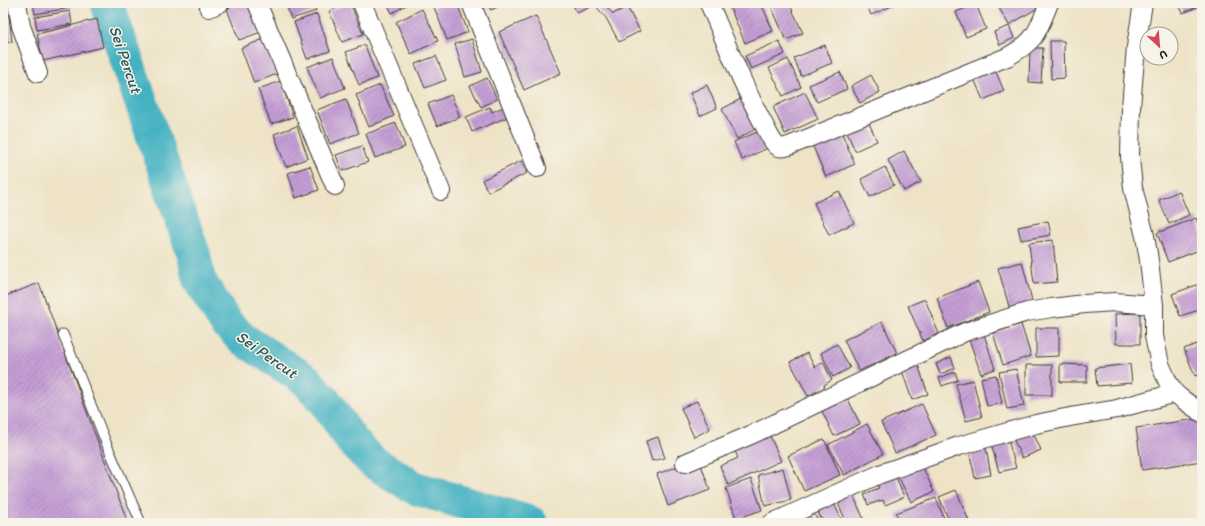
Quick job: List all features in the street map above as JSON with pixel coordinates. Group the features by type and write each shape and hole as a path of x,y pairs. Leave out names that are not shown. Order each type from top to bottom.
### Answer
{"street":[{"path":"17,3 21,26 38,73"},
{"path":"257,3 335,186"},
{"path":"362,3 440,192"},
{"path":"471,3 537,168"},
{"path":"709,3 733,61 758,113 776,146 781,148 1007,57 1029,42 1037,33 1049,3"},
{"path":"1143,3 1136,47 1131,107 1130,157 1133,188 1145,236 1149,260 1154,305 1154,336 1160,364 1168,382 1175,393 1202,413"},
{"path":"685,463 753,434 965,332 1027,312 1052,308 1115,302 1154,305"},
{"path":"772,523 880,474 959,446 1036,424 1116,409 1175,393"}],"lane":[{"path":"63,334 107,445 141,523"}],"building":[{"path":"33,3 70,3 70,8 35,14"},
{"path":"243,3 250,3 261,32 239,40 227,9"},
{"path":"286,3 314,3 316,11 291,19"},
{"path":"350,3 363,34 342,42 329,11"},
{"path":"387,3 410,3 392,13"},
{"path":"444,3 457,3 468,32 447,40 434,7"},
{"path":"487,3 506,3 491,10"},
{"path":"572,3 603,3 613,14 627,7 640,31 619,42 606,18 595,5 577,13"},
{"path":"728,3 761,3 773,31 745,43"},
{"path":"780,3 789,3 803,33 786,40 771,6"},
{"path":"866,3 899,3 871,15"},
{"path":"996,3 1039,3 1041,6 1009,25"},
{"path":"1178,3 1202,3 1202,5 1183,13"},
{"path":"976,4 986,29 966,37 956,12"},
{"path":"422,9 438,41 411,54 396,22"},
{"path":"70,11 72,24 37,30 35,17"},
{"path":"317,14 330,51 307,59 294,22"},
{"path":"9,16 12,42 3,43 3,17"},
{"path":"536,16 561,73 524,90 499,32"},
{"path":"97,19 103,47 43,61 37,34"},
{"path":"1009,26 1014,38 1000,45 994,32"},
{"path":"264,39 277,74 254,83 241,48"},
{"path":"472,39 482,72 465,77 455,44"},
{"path":"779,41 785,54 751,69 745,56"},
{"path":"1050,41 1064,41 1065,78 1051,79"},
{"path":"365,45 377,78 359,85 346,52"},
{"path":"825,45 832,63 801,76 794,58"},
{"path":"1030,48 1043,48 1041,83 1029,82"},
{"path":"436,56 446,80 425,88 415,64"},
{"path":"333,57 345,88 320,98 307,67"},
{"path":"788,59 801,87 783,96 769,68"},
{"path":"994,67 1004,91 983,100 973,76"},
{"path":"840,72 847,89 817,102 809,85"},
{"path":"871,75 880,92 860,103 851,86"},
{"path":"487,78 497,99 481,107 470,86"},
{"path":"281,81 293,117 271,124 258,89"},
{"path":"380,85 394,116 369,127 356,95"},
{"path":"707,85 717,108 700,116 690,93"},
{"path":"805,92 818,119 785,134 773,107"},
{"path":"451,95 460,117 437,126 428,104"},
{"path":"746,96 761,126 737,139 722,109"},
{"path":"346,99 359,133 330,144 317,110"},
{"path":"506,106 510,116 472,132 466,117 490,107 492,112"},
{"path":"868,121 877,141 855,151 846,130"},
{"path":"396,123 405,147 375,158 366,134"},
{"path":"297,126 308,158 286,167 274,134"},
{"path":"764,129 772,146 742,160 734,142"},
{"path":"840,129 855,164 826,177 811,142"},
{"path":"362,146 368,162 342,171 336,155"},
{"path":"904,151 921,182 904,191 888,160"},
{"path":"521,161 527,173 488,192 482,180"},
{"path":"310,166 319,190 296,198 288,173"},
{"path":"885,167 894,185 870,197 861,179"},
{"path":"839,191 854,223 829,235 814,203"},
{"path":"1179,191 1189,215 1169,224 1159,200"},
{"path":"1196,218 1202,235 1202,249 1168,262 1157,233"},
{"path":"1048,221 1051,235 1021,240 1018,227"},
{"path":"1053,240 1057,282 1034,284 1029,243"},
{"path":"1022,262 1033,304 1010,310 998,268"},
{"path":"978,282 989,312 948,328 937,298"},
{"path":"39,283 128,523 3,523 3,297"},
{"path":"1202,283 1202,309 1180,316 1172,294"},
{"path":"925,299 939,334 923,341 908,306"},
{"path":"1140,313 1140,344 1116,344 1115,314"},
{"path":"882,322 897,353 859,371 844,340"},
{"path":"1021,324 1031,356 1003,365 993,333"},
{"path":"1036,328 1059,328 1059,356 1036,357"},
{"path":"984,334 995,369 981,374 969,339"},
{"path":"1202,342 1202,374 1195,376 1184,349"},
{"path":"837,344 850,368 833,377 821,353"},
{"path":"807,353 815,367 823,362 832,380 824,385 825,387 808,396 790,362"},
{"path":"951,357 955,368 940,374 936,364"},
{"path":"917,362 928,394 912,400 901,368"},
{"path":"1060,364 1087,365 1087,382 1060,382"},
{"path":"1130,364 1132,383 1097,386 1095,368"},
{"path":"1026,365 1052,365 1052,395 1026,395"},
{"path":"1016,369 1024,406 1007,409 999,372"},
{"path":"955,372 958,380 942,386 939,378"},
{"path":"996,375 1002,403 987,406 981,378"},
{"path":"973,380 982,417 966,421 956,384"},
{"path":"847,397 860,424 834,436 821,409"},
{"path":"697,401 710,429 694,437 681,408"},
{"path":"922,404 936,435 895,453 881,422"},
{"path":"1202,418 1202,461 1142,470 1136,428"},
{"path":"867,424 883,454 844,475 828,445"},
{"path":"1031,428 1041,450 1022,458 1012,436"},
{"path":"767,429 781,461 728,485 720,466 738,458 732,444"},
{"path":"1007,436 1016,468 999,472 990,440"},
{"path":"658,437 665,458 652,461 646,441"},
{"path":"824,439 840,475 804,491 788,456"},
{"path":"985,443 991,475 975,478 968,446"},
{"path":"699,459 710,490 668,506 657,474"},
{"path":"921,463 934,492 911,502 897,474"},
{"path":"783,468 791,500 765,506 758,475"},
{"path":"894,472 904,497 885,505 883,500 868,505 864,494 879,488 875,480"},
{"path":"751,479 762,510 736,519 726,488"},
{"path":"851,490 865,522 863,523 847,523 835,497"},
{"path":"956,490 970,523 950,523 939,497"},
{"path":"936,498 946,523 900,523 896,513"},
{"path":"832,499 843,523 823,523 816,507"},
{"path":"811,508 819,523 801,523 797,514"}],"waterway":[{"name":"Sei Percut","path":"107,3 194,255 199,280 226,323 244,340 306,380 325,401 352,441 373,462 415,488 531,523"}]}
